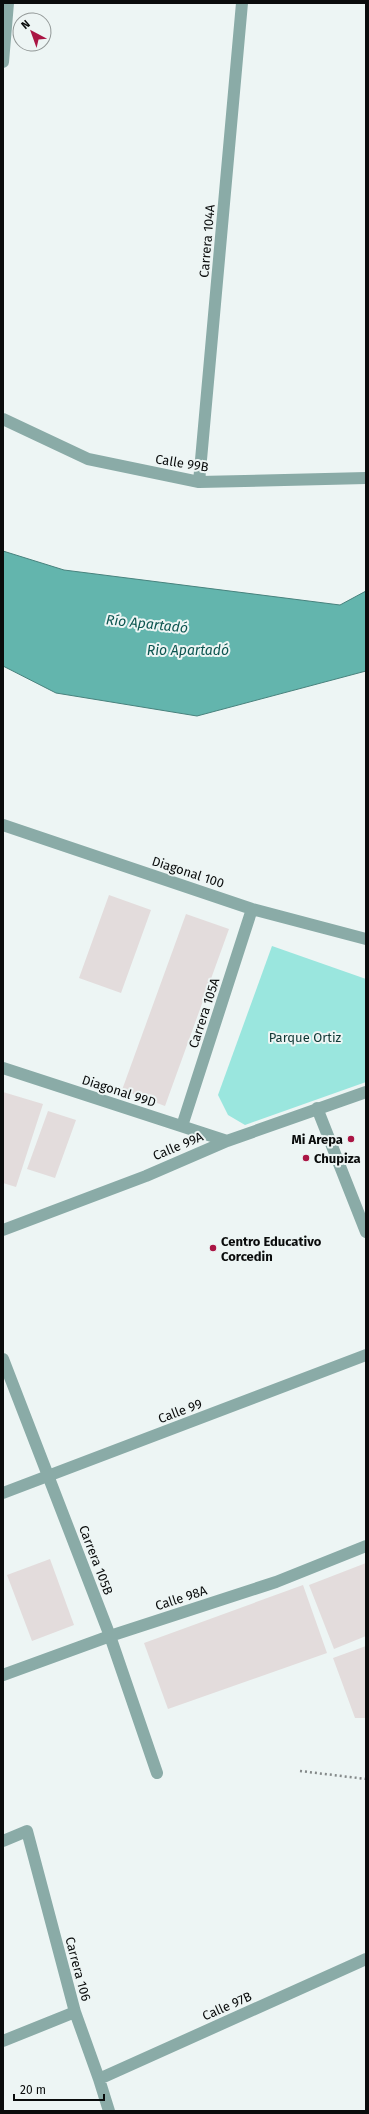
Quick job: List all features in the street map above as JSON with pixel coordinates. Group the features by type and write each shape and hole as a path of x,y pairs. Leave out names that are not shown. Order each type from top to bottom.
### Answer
{"street":[{"path":"3,62 8,3"},
{"name":"Carrera 104A","path":"199,482 242,3"},
{"name":"Calle 99B","path":"3,419 88,459 199,482 366,478"},
{"name":"Diagonal 100","path":"3,825 252,909 366,939"},
{"name":"Carrera 105A","path":"182,1126 252,909"},
{"name":"Diagonal 99D","path":"3,1068 227,1141"},
{"name":"Calle 99A","path":"3,1230 146,1176 227,1141 317,1108 366,1092"},
{"path":"317,1108 366,1232"},
{"name":"Calle 99","path":"3,1493 366,1355"},
{"name":"Carrera 105B","path":"3,1359 50,1476 110,1636 157,1773"},
{"name":"Calle 98A","path":"3,1675 110,1636 276,1582 366,1546"},
{"name":"Carrera 106","path":"3,1841 27,1831 75,2012 100,2079 109,2111"},
{"name":"Calle 97B","path":"100,2079 366,1959"},
{"path":"3,2041 75,2012"}],"path":[{"path":"300,1770 366,1779"}],"green space":[{"name":"Parque Ortiz","path":"272,946 366,979 366,1082 245,1125 228,1115 218,1095"}],"water":[{"name":"Rio Apartadó","path":"3,551 64,570 340,605 366,591 366,671 197,716 56,693 3,666"}],"building":[{"path":"109,895 151,910 121,993 79,978"},
{"path":"186,914 229,929 165,1106 122,1090"},
{"path":"3,1092 43,1104 16,1187 3,1183"},
{"path":"48,1111 76,1120 55,1178 27,1169"},
{"path":"50,1559 74,1625 32,1641 7,1575"},
{"path":"366,1563 366,1636 334,1649 309,1585"},
{"path":"303,1585 327,1653 168,1709 144,1643"},
{"path":"366,1646 366,1718 355,1718 333,1658"}],"place":[{"name":"Mi Arepa","path":"351,1139"},
{"name":"Chupiza","path":"306,1158"},
{"name":"Centro Educativo Corcedin","path":"213,1248"}],"water label":[{"name":"Río Apartadó","path":"147,624"}]}
